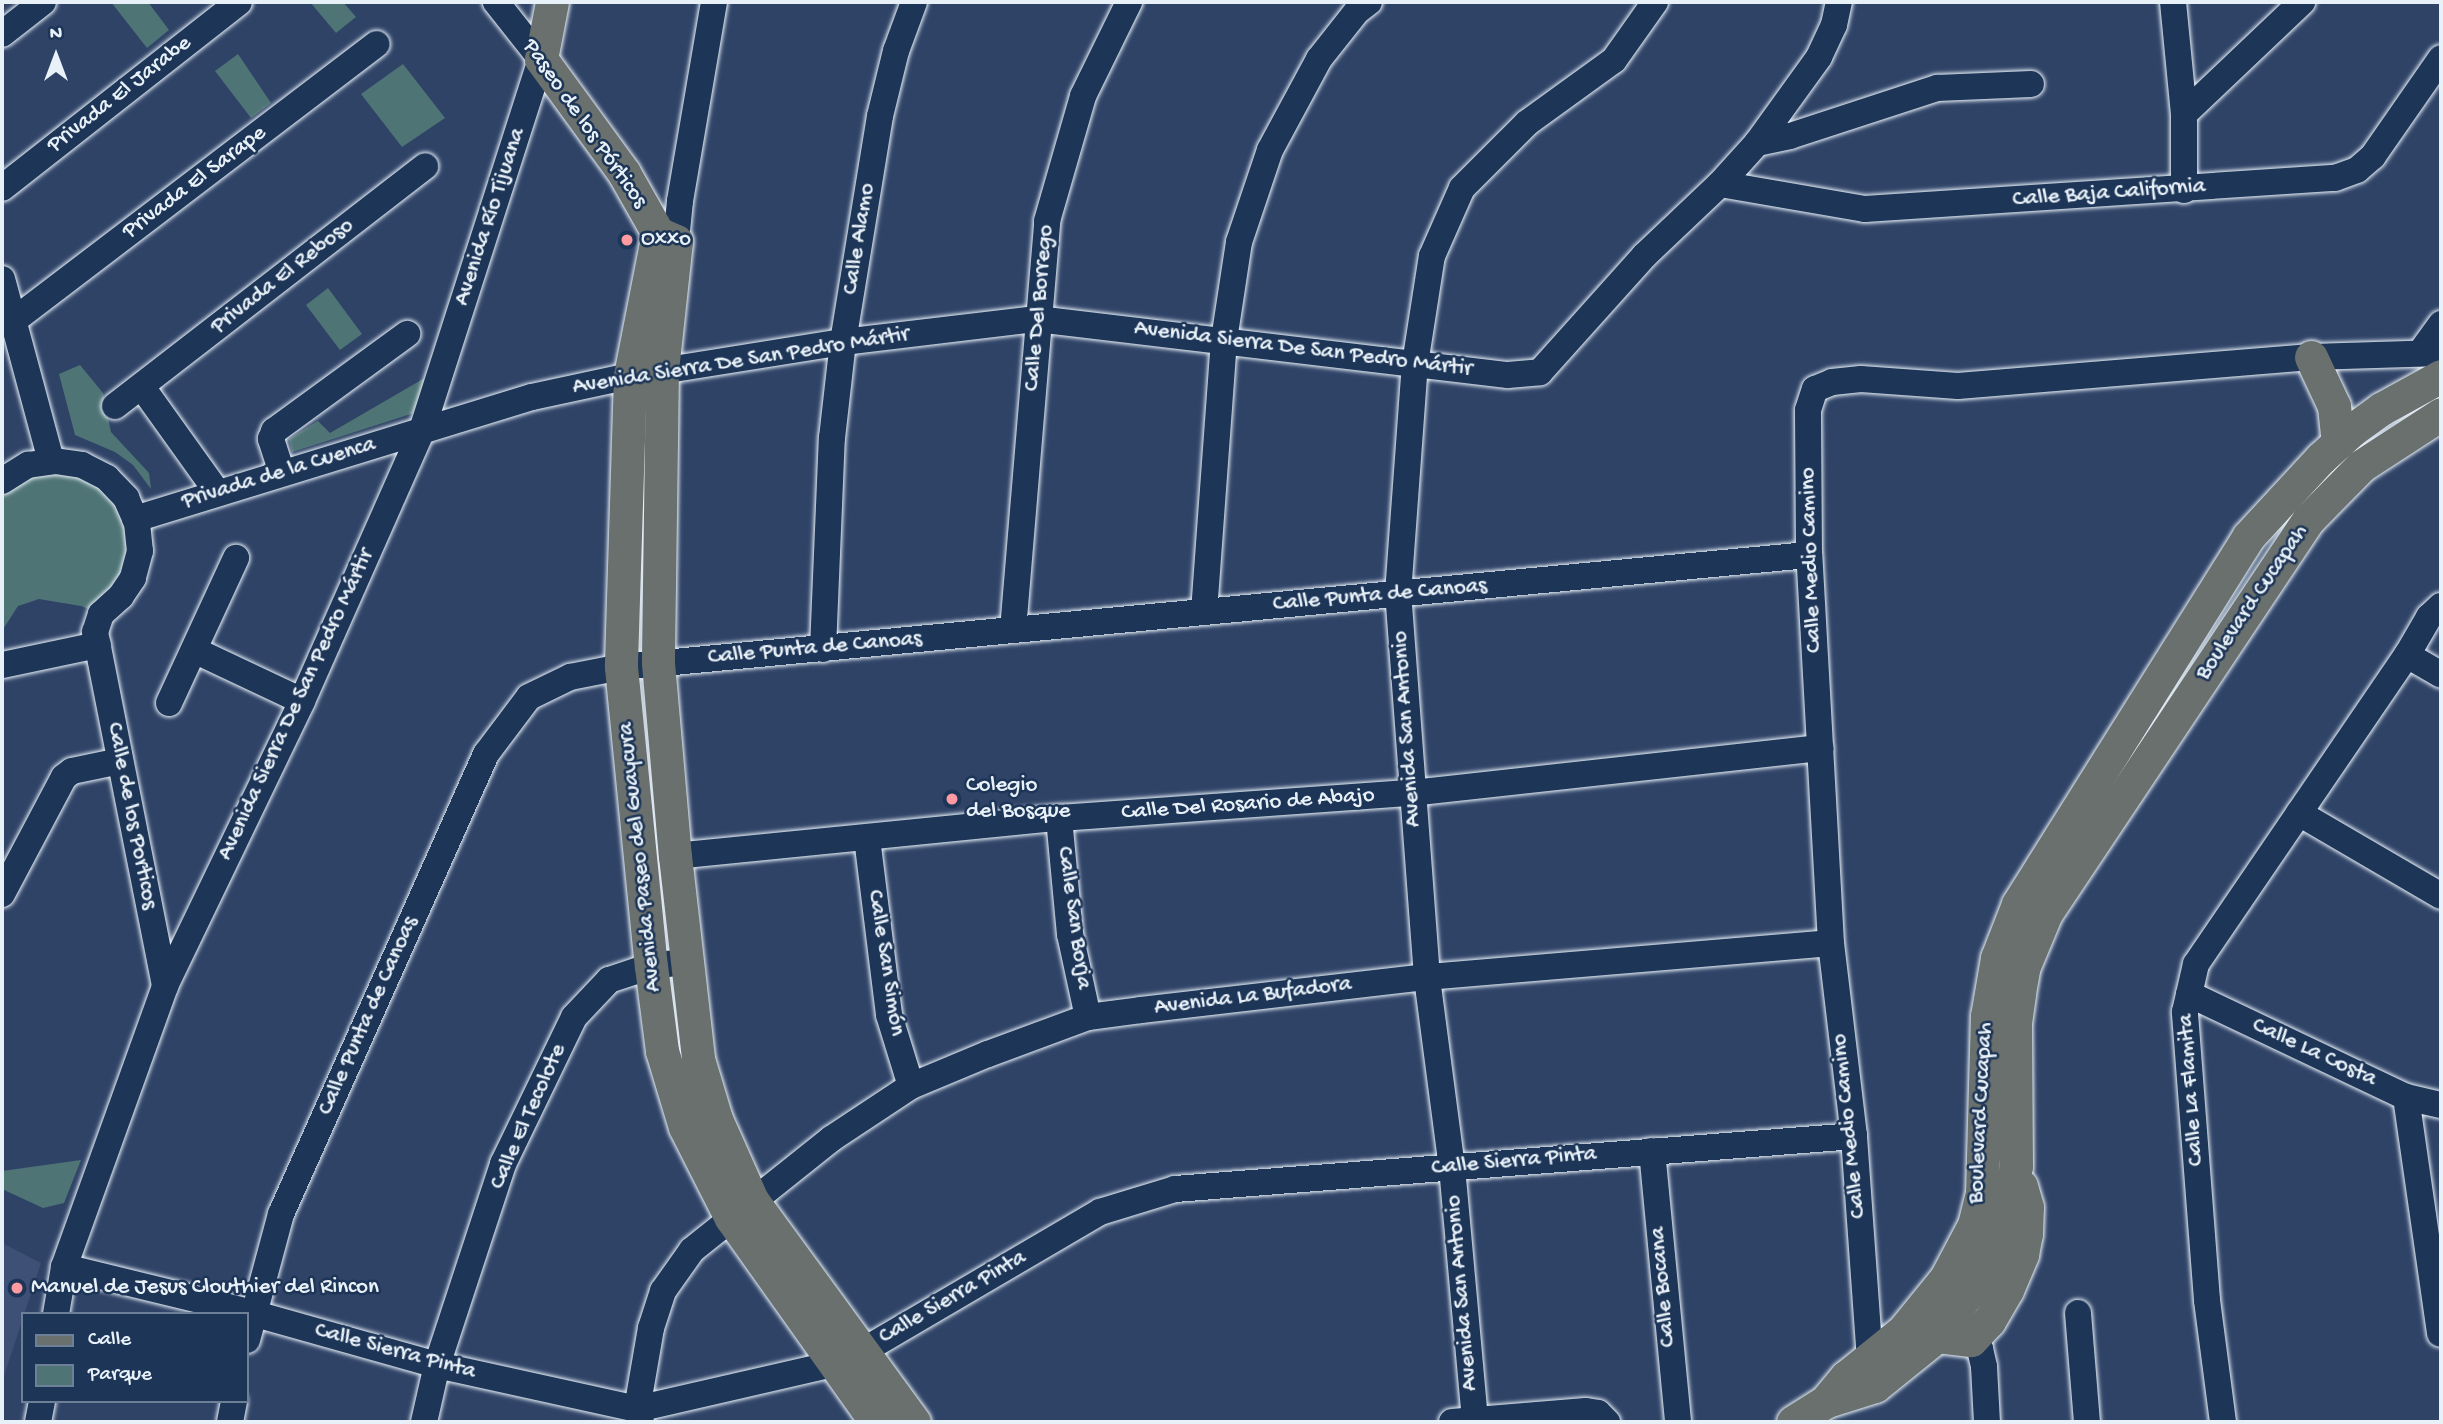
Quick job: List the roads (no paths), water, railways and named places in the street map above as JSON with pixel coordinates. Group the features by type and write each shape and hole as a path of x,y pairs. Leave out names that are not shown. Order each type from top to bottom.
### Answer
{"main road":[{"name":"Avenida Río Tijuana","path":"541,60 552,2"},
{"name":"Paseo de los Pórticos","path":"541,60 667,237"},
{"name":"Avenida Paseo del Guaycura","path":"667,237 646,373 621,667 662,1051 685,1127 741,1210 848,1358 914,1422"},
{"path":"2311,357 2334,406 2338,443"},
{"name":"Boulevard Cucapah","path":"1825,1402 1846,1377 1903,1332 1946,1278 1974,1225 1982,1193 1987,1016 2006,929 2018,904 2248,537 2338,443 2381,410 2434,361"},
{"name":"Avenida Paseo del Guaycura","path":"646,373 658,663 686,962 698,1059 741,1210"},
{"name":"Boulevard Cucapah","path":"1825,1402 1875,1386 1937,1336 1984,1271 2010,1203 2017,1166 2015,1023 2024,966 2046,913 2295,540 2336,489 2361,466 2418,426 2441,414"},
{"path":"2255,599 2248,537 2295,540"},
{"path":"1937,1336 1978,1353 1989,1321 2007,1290 2022,1254 2027,1207 2017,1166"},
{"name":"Avenida Paseo del Guaycura","path":"848,1358 876,1422"},
{"path":"1793,1422 1825,1402"}],"street":[{"path":"2,34 43,2"},
{"name":"Privada El Jarabe","path":"2,188 239,2"},
{"name":"Paseo de los Pórticos","path":"496,2 541,60"},
{"path":"667,237 680,201 714,2"},
{"name":"Calle Alamo","path":"823,649 832,438 843,342 880,116 896,51 914,2"},
{"name":"Calle Del Borrego","path":"1013,630 1046,221 1083,96 1129,2"},
{"path":"1204,612 1224,340 1239,242 1270,150 1319,59 1357,11 1369,2"},
{"name":"Avenida San Antonio","path":"1464,1421 1452,1168 1427,978 1398,594 1415,364 1432,256 1462,188 1527,123 1614,60 1655,2"},
{"name":"Avenida Sierra De San Pedro Mártir","path":"56,1312 64,1267 165,986 302,701 422,430 532,397 646,373 843,342 1037,319 1508,375 1540,372 1644,256 1720,184 1757,143 1819,57 1834,25 1839,2"},
{"path":"2173,2 2184,114 2184,190"},
{"path":"2184,114 2302,2"},
{"name":"Privada El Sarape","path":"13,321 377,44"},
{"name":"Calle Baja California","path":"1720,184 1866,209 2334,178 2357,170 2372,156 2441,58"},
{"name":"Avenida Río Tijuana","path":"422,430 541,60"},
{"path":"1757,143 1790,136 1937,88 2031,83"},
{"name":"Privada El Reboso","path":"115,407 425,166"},
{"path":"2,279 51,461"},
{"path":"2434,361 2441,324"},
{"path":"282,473 272,445 274,430 407,334"},
{"name":"Calle Medio Camino","path":"1870,1360 1854,1136 1831,943 1808,555 1808,411 1815,389 1832,382 1861,379 1958,386 2311,357 2434,361"},
{"path":"142,387 218,493"},
{"name":"Privada de la Cuenca","path":"135,519 422,430"},
{"path":"2,481 28,465 51,461 82,465 107,478 126,498 135,519 140,551 133,578 121,596 96,623 98,645 2,665"},
{"name":"Calle Punta de Canoas","path":"248,1335 281,1214 486,754 529,697 570,677 621,667 1808,555"},
{"path":"169,703 236,558"},
{"name":"Calle La Flamita","path":"2223,1422 2206,1287 2185,1012 2196,964 2407,655 2429,617 2441,606"},
{"name":"Calle de los Porticos","path":"98,645 165,986"},
{"path":"194,650 302,701"},
{"path":"2407,655 2441,675"},
{"name":"Calle Del Rosario de Abajo","path":"675,856 1059,818 1412,793 1821,748"},
{"path":"2,894 64,776 72,771 120,761"},
{"path":"2299,813 2441,896"},
{"name":"Calle San Borja","path":"1059,818 1070,934 1088,1017"},
{"name":"Calle San Simón","path":"867,838 889,1015 911,1086"},
{"name":"Avenida La Bufadora","path":"639,1416 650,1328 663,1291 692,1250 831,1139 911,1086 1088,1017 1427,978 1831,943"},
{"name":"Calle El Tecolote","path":"424,1422 437,1365 503,1164 574,1017 610,980 651,966 686,962"},
{"name":"Calle La Costa","path":"2189,994 2406,1097 2441,1105"},
{"path":"2406,1097 2440,1334"},
{"name":"Calle Sierra Pinta","path":"248,1312 437,1365 639,1416 848,1358 1100,1212 1175,1189 1854,1136"},
{"name":"Calle Bocana","path":"1652,1151 1678,1422"},
{"name":"Calle Sierra Pinta","path":"64,1267 248,1312"},
{"path":"2078,1313 2087,1422"},
{"path":"1978,1353 1987,1422"},
{"path":"38,1422 42,1403"},
{"path":"230,1422 234,1403"},
{"path":"1464,1421 1586,1411 1598,1413 1606,1422"}],"place":[{"name":"Oxxo","path":"627,240"},
{"name":"Colegio del Bosque","path":"952,799"},
{"name":"Manuel de Jesus Clouthier del Rincon","path":"17,1288"}]}
